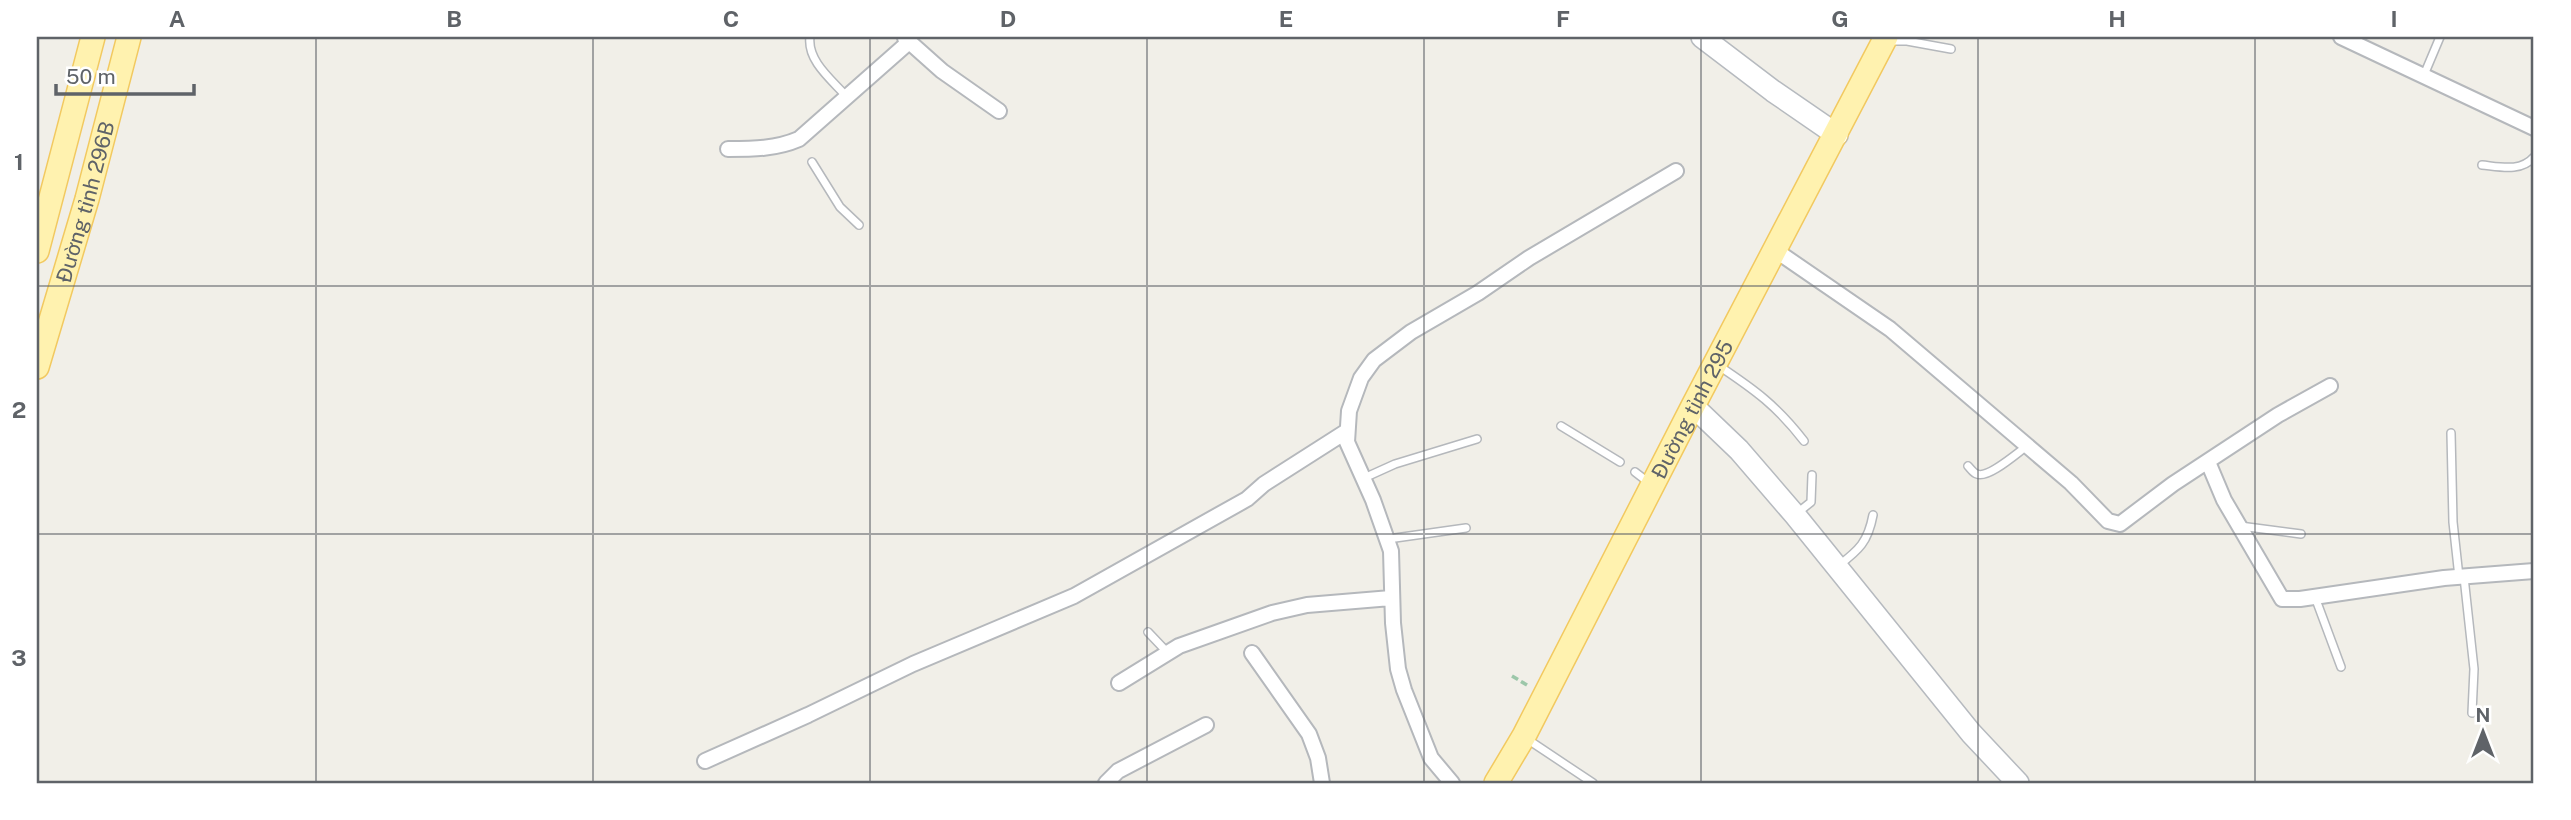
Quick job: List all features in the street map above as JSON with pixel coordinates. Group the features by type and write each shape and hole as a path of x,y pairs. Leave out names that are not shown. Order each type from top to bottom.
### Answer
{"main road":[{"name":"Đường tỉnh 296B","path":"37,251 93,37"},
{"name":"Đường tỉnh 296B","path":"37,367 88,199 129,37"},
{"name":"Đường tỉnh 295","path":"1496,783 1524,736 1643,478 1692,406 1837,135 1885,39"}],"street":[{"path":"1702,37 1837,135"},
{"path":"2341,37 2534,128"},
{"path":"728,149 802,145 906,39 942,71 999,111"},
{"path":"1452,783 1431,758 1404,690 1398,669 1391,598 1391,551 1346,442 1349,411 1361,378 1374,360 1410,331 1478,293 1529,258 1676,171"},
{"path":"1775,250 1890,329 2071,483 2108,522 2120,524 2173,484 2278,415 2330,386"},
{"path":"1692,406 1739,450 1971,733 2018,783"},
{"path":"705,761 913,664 1074,596 1247,499 1264,484 1347,431"},
{"path":"2208,462 2224,500 2282,599 2461,576 2534,571"},
{"path":"1119,683 1167,652 1228,627 1272,613 1307,605 1391,598"},
{"path":"1252,653 1309,734 1318,758 1322,783"},
{"path":"1106,783 1118,771 1206,725"}],"lane":[{"path":"810,37 808,45 812,57 847,98"},
{"path":"2424,75 2440,37"},
{"path":"1885,39 1951,49"},
{"path":"2482,165 2514,168 2528,164 2534,157"},
{"path":"812,162 840,206 859,225"},
{"path":"1715,364 1761,394 1784,415 1804,441"},
{"path":"1560,426 1620,462"},
{"path":"2451,433 2453,522 2474,669 2472,713"},
{"path":"1363,478 1395,464 1477,439"},
{"path":"1969,466 1975,474 1981,475 2001,465 2027,446"},
{"path":"1795,515 1811,502 1812,475"},
{"path":"1837,567 1860,549 1870,531 1873,515"},
{"path":"2239,526 2301,534"},
{"path":"1387,539 1466,528"},
{"path":"2315,596 2341,667"},
{"path":"1148,632 1167,652"},
{"path":"1524,736 1593,783"}]}
